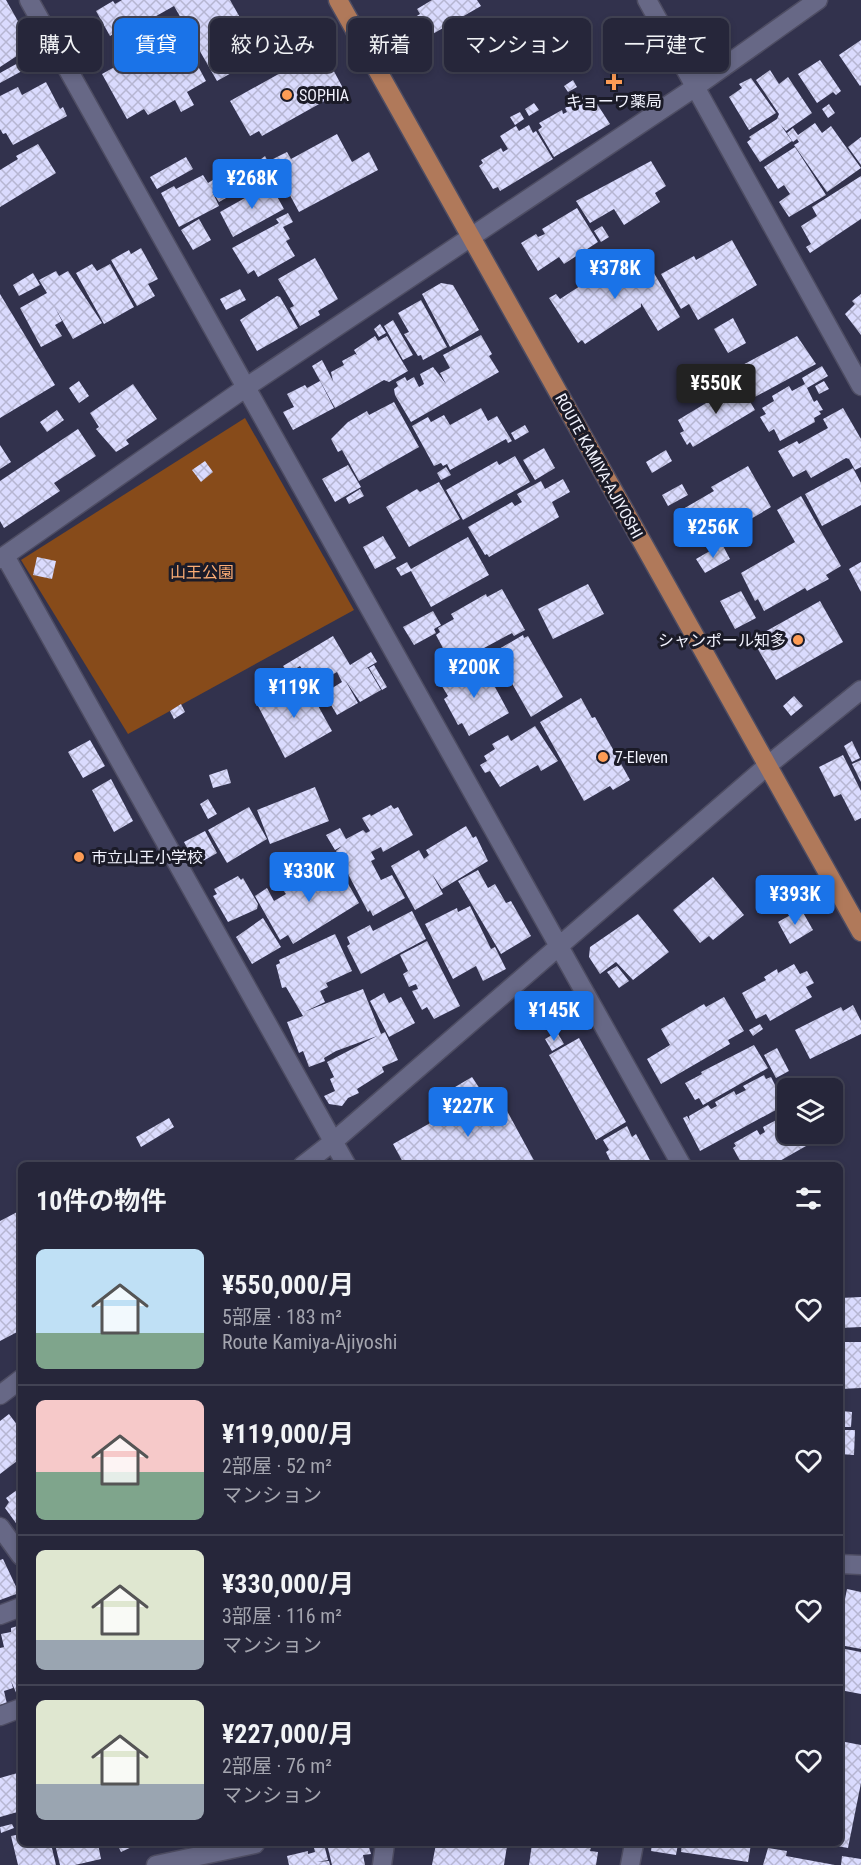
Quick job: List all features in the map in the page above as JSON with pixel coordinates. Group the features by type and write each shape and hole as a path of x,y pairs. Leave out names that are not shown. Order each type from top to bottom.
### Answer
{"main road":[{"name":"ROUTE KAMIYA-AJIYOSHI","path":"338,0 861,932"}],"street":[{"path":"30,0 248,386 680,1162"},
{"path":"647,0 860,383"},
{"path":"345,1162 2,558 248,386 694,88 818,0"},
{"path":"307,1162 334,1142 767,766 861,690"},
{"path":"0,1395 18,1381"},
{"path":"0,1527 18,1552"},
{"path":"843,1564 861,1565"},
{"path":"0,1615 18,1608"},
{"path":"0,1716 18,1709"},
{"path":"156,1865 246,1846"},
{"path":"382,1865 385,1846"},
{"path":"630,1865 634,1846"}],"green space":[{"name":"山王公園","path":"245,418 354,610 128,734 21,560"}],"building":[{"path":"0,0 6,0 18,21 18,55 0,67"},
{"path":"122,0 230,0 240,18 210,18 210,69 198,48 198,18 181,18 174,6 153,18 114,18 114,34 110,36 102,18 96,11 113,1 115,4"},
{"path":"432,0 477,0 481,6 460,18 444,18 444,27 432,34 432,18 413,18 420,14 417,9"},
{"path":"861,40 861,85 860,86 839,55"},
{"path":"820,60 841,91 836,95 833,92 817,103 798,74"},
{"path":"18,63 18,72 20,72 0,83 0,73"},
{"path":"198,66 206,81 187,92 194,105 181,112 175,100 148,115 144,109 127,119 102,74 114,67 114,72 198,72"},
{"path":"770,70 779,84 788,77 812,113 786,131 780,124 792,141 760,162 747,142 751,139 749,137 777,119 779,114 756,80"},
{"path":"212,72 233,72 217,81"},
{"name":"SOPHIA","path":"282,72 334,72 344,90 262,136 259,131 250,136 230,101"},
{"path":"751,78 776,113 749,130 729,97 742,88 739,84"},
{"path":"573,80 577,87 568,92 564,86"},
{"path":"46,82 60,109 63,107 67,116 13,145 6,133 3,134 0,129 0,96 18,87 22,95"},
{"path":"587,95 589,98 592,96 610,124 554,157 538,130 542,127 539,123 562,110 563,114 567,112 565,108"},
{"path":"534,103 539,110 529,116 525,109"},
{"path":"829,104 835,113 828,118 822,109"},
{"path":"520,112 524,119 515,125 510,117"},
{"path":"815,123 822,133 831,126 861,168 827,192 794,145 799,142 797,139 793,142 787,133 793,128 798,135"},
{"path":"529,125 533,133 536,131 553,159 500,191 498,187 493,189 479,166 483,163 481,160 501,148 503,152 508,149 500,136 516,126 519,131"},
{"path":"337,134 352,162 369,152 378,170 299,212 271,160 287,152 291,159"},
{"path":"861,137 861,165 848,147"},
{"path":"38,144 56,173 0,207 0,170 18,159 16,156"},
{"path":"795,147 826,195 789,217 779,202 790,194 784,185 778,189 764,167"},
{"path":"265,156 272,169 268,171 261,159"},
{"path":"186,157 193,169 157,189 150,177"},
{"path":"651,161 666,186 655,193 660,202 624,225 614,209 590,223 576,201"},
{"path":"224,173 235,193 219,202 212,191 219,206 179,227 161,193 174,186 176,189 203,175 208,183"},
{"path":"861,176 861,219 810,253 806,247 811,244 801,226 817,216 812,207"},
{"path":"270,184 284,209 233,237 220,212"},
{"path":"577,208 598,242 564,264 559,257 538,271 521,243 536,234 538,237 545,234 542,229"},
{"path":"288,213 293,222 283,227 290,239 286,241 295,256 258,277 254,270 248,274 232,248 279,223 276,219"},
{"path":"199,219 211,240 193,250 181,230"},
{"path":"602,226 609,237 601,242 594,231"},
{"path":"732,240 757,285 698,320 689,304 681,309 661,274 694,256 696,260"},
{"path":"141,248 158,279 148,284 155,296 137,306 111,260 129,250 131,254"},
{"path":"642,253 680,317 658,331 641,303 641,307 585,344 582,340 578,343 549,298 556,294 560,299 614,264 617,268"},
{"path":"315,258 338,299 318,311 320,315 300,326 290,308 294,306 278,279"},
{"path":"92,264 97,271 110,264 134,307 104,324 76,273"},
{"path":"56,271 59,276 68,271 102,323 73,339 54,306 62,321 55,325 62,336 41,347 20,308 47,293 39,280"},
{"path":"33,273 40,285 19,296 13,285"},
{"path":"441,283 453,285 479,330 450,347 422,294"},
{"path":"240,289 246,300 226,310 220,299"},
{"path":"0,294 55,385 0,418"},
{"path":"861,294 861,335 845,314 855,304 852,301"},
{"path":"277,296 280,297 298,328 257,351 240,320"},
{"path":"421,300 447,347 423,360 404,334 409,332 398,313"},
{"path":"733,318 746,343 728,353 714,329"},
{"path":"393,320 413,355 403,360 384,326"},
{"path":"380,324 386,333 379,337 374,329"},
{"path":"481,335 492,354 489,356 499,372 411,422 395,395 394,389 398,386 396,382 405,377 407,381 414,377 419,387 424,384 420,374 433,367 446,384 440,373 450,368 443,355"},
{"path":"375,336 378,341 387,336 408,371 389,382 384,380 335,408 312,366 322,360 333,381 331,372 344,365 342,361 357,355 354,350"},
{"path":"797,336 816,364 753,398 737,368"},
{"path":"822,366 828,376 807,388 814,402 817,400 823,410 819,411 821,414 814,418 815,422 780,441 774,429 769,432 760,417 766,414 762,408 774,401 772,396 789,386 792,391 805,384 802,378"},
{"path":"79,381 89,396 79,403 69,388"},
{"path":"320,381 334,408 293,430 283,412 294,407 287,394"},
{"path":"738,381 755,410 693,447 690,442 687,445 680,433 684,431 678,420 731,388 730,386"},
{"path":"824,381 829,389 819,394 815,386"},
{"path":"133,384 157,419 126,440 129,444 116,452 96,429 99,427 90,413"},
{"path":"394,402 419,447 359,481 342,450 338,452 331,439 348,422 367,411 369,415"},
{"path":"481,408 488,421 497,416 512,441 508,443 506,439 450,470 447,464 443,466 441,463 434,466 412,426 428,417 431,422 444,415 450,425"},
{"path":"843,408 861,439 861,467 855,470 846,458 811,478 806,470 793,477 778,451 797,441 799,444 828,428 823,419"},
{"path":"57,410 64,420 47,432 40,422"},
{"path":"525,425 529,432 515,440 511,433"},
{"path":"78,429 96,456 54,483 60,491 4,528 0,521 0,481"},
{"path":"0,445 11,462 0,469"},
{"path":"544,448 555,468 535,480 523,460"},
{"path":"666,450 672,461 652,473 646,462"},
{"path":"515,456 530,482 463,520 446,490 497,461 499,465"},
{"path":"205,461 213,472 201,482 192,470"},
{"path":"348,465 361,487 335,502 322,479"},
{"path":"748,466 771,507 705,546 683,509 714,491 711,487"},
{"path":"446,467 451,475 441,480 437,473"},
{"path":"853,468 861,483 861,505 822,526 805,494"},
{"path":"563,479 570,492 552,502 559,517 489,557 485,555 468,527 512,502 515,506 522,502 517,494 541,481 545,489"},
{"path":"439,482 460,519 409,547 386,507 417,489 420,492"},
{"path":"682,484 688,495 668,506 662,495"},
{"path":"360,489 364,496 349,504 346,498"},
{"path":"801,496 841,566 826,575 829,579 807,591 805,588 764,611 758,599 755,601 741,573 795,542 777,510"},
{"path":"383,536 396,558 375,569 363,547"},
{"path":"468,537 489,575 431,607 411,571 401,576 396,568 407,562 411,569"},
{"path":"722,544 730,559 705,573 696,559"},
{"path":"37,557 56,561 52,579 33,575"},
{"path":"861,562 861,592 849,569"},
{"path":"588,584 604,614 553,639 538,609"},
{"path":"502,589 525,630 514,636 512,633 458,662 451,649 445,652 436,635 440,632 438,628 454,619 451,614 486,594 487,597"},
{"path":"741,591 756,618 735,629 720,601"},
{"name":"シャンポール知多","path":"820,601 843,642 776,680 752,639"},
{"path":"433,611 441,625 434,629 436,633 414,645 403,627"},
{"path":"523,635 524,638 528,636 563,697 531,717 497,657 495,657 506,677 495,684 483,662 489,659 487,656"},
{"path":"333,636 350,665 371,652 377,662 365,669 368,668 381,690 360,702 345,680 358,703 337,715 324,693 342,682 337,672 313,686 300,666 288,673 283,666"},
{"path":"481,661 509,713 469,736 462,723 458,725 444,699 448,696 440,683"},
{"path":"374,665 387,687 382,690 369,668"},
{"path":"306,684 332,731 285,758 257,704 287,686 291,693"},
{"path":"794,696 803,706 791,716 783,706"},
{"path":"581,698 592,718 595,717 630,780 613,790 610,786 584,801 540,722"},
{"path":"181,704 185,712 174,719 170,711"},
{"path":"535,726 558,761 541,771 538,765 500,787 490,771 485,773 480,765 487,761 484,756 495,749 492,744 508,735 511,741"},
{"path":"90,740 105,766 83,778 68,752"},
{"path":"852,741 860,758 852,762 844,746"},
{"path":"843,755 861,791 861,818 855,821 841,794 834,797 819,767"},
{"path":"861,760 861,782 852,764"},
{"path":"227,769 231,783 213,788 209,775"},
{"path":"111,779 133,821 114,832 92,790"},
{"path":"315,787 329,821 270,844 257,810"},
{"path":"208,799 217,814 208,819 200,804"},
{"path":"391,805 394,809 398,807 413,835 383,852 381,847 371,852 375,859 371,861 381,880 392,875 405,898 373,916 370,910 368,912 336,851 342,846 335,850 326,835 340,828 346,839 363,830 366,833 370,831 362,818 370,814 371,816"},
{"path":"249,807 267,839 227,863 208,830"},
{"path":"466,826 473,838 476,836 488,861 442,889 432,874 443,894 415,910 391,866 419,850 424,859 429,855 426,850"},
{"path":"205,831 217,853 196,865 184,842"},
{"path":"334,859 359,903 293,944 288,935 280,940 255,896 267,888 274,901 286,894 283,890"},
{"path":"478,870 488,888 495,884 506,903 511,901 531,936 501,954 458,881"},
{"path":"238,876 241,880 243,878 258,904 257,909 228,922 213,896 217,894 214,889"},
{"path":"713,877 744,915 713,940 709,936 700,943 673,910"},
{"path":"470,906 491,949 495,947 506,969 483,981 476,966 453,979 425,924 457,908 458,912"},
{"path":"801,909 813,930 790,944 778,922"},
{"path":"412,911 426,939 361,974 347,946 350,944 347,937 370,925 373,931"},
{"path":"638,914 669,952 633,980 616,962 600,974 589,957 590,947"},
{"path":"263,918 281,947 252,964 236,937"},
{"path":"335,934 352,971 326,983 328,987 320,991 325,1002 304,1012 363,989 381,1034 385,1032 398,1060 382,1067 384,1072 357,1089 359,1093 348,1098 342,1106 329,1104 324,1096 335,1091 330,1079 334,1077 327,1062 377,1036 336,1051 324,1058 325,1061 309,1067 303,1051 299,1053 287,1022 303,1016 286,987 282,988 276,965 280,963 279,960"},
{"path":"427,941 460,1006 434,1019 427,1007 422,1010 412,991 418,989 416,984 409,987 403,974 408,971 400,955"},
{"path":"794,964 800,974 807,971 814,983 806,987 812,997 770,1021 766,1014 756,1019 742,993 766,980 764,977 777,969 778,973"},
{"path":"617,966 629,981 619,988 607,972"},
{"path":"384,993 389,1003 401,997 415,1023 389,1037 370,1001"},
{"path":"724,997 744,1031 728,1040 730,1044 661,1084 647,1059 670,1045 661,1029 704,1004 706,1007"},
{"path":"853,1005 861,1021 861,1034 810,1059 795,1030 841,1007 843,1011"},
{"path":"760,1024 763,1029 753,1036 749,1030"},
{"path":"557,1032 564,1044 552,1051 545,1039"},
{"path":"579,1038 626,1122 596,1140 549,1055"},
{"path":"754,1045 768,1068 703,1105 699,1098 695,1100 685,1083 702,1074 701,1072"},
{"path":"777,1048 789,1071 776,1078 764,1055"},
{"path":"764,1075 766,1079 771,1077 777,1089 777,1109 700,1151 683,1118 687,1116 690,1121 689,1116 708,1105 711,1109 717,1106 715,1102 734,1091 736,1095 746,1090 743,1086"},
{"path":"472,1077 480,1089 456,1102 450,1090"},
{"path":"494,1087 535,1162 403,1162 393,1144"},
{"path":"169,1118 174,1127 141,1147 136,1137"},
{"path":"777,1120 777,1144 805,1144 806,1146 778,1162 741,1162 733,1148 736,1146 734,1143 757,1130 760,1135 765,1132 763,1127"},
{"path":"627,1126 632,1137 636,1134 651,1162 611,1162 606,1152 609,1150 603,1140"},
{"path":"18,1212 18,1332 0,1341 0,1221"},
{"path":"861,1297 861,1327 843,1328 843,1298"},
{"path":"843,1342 861,1342 861,1388 843,1389"},
{"path":"843,1411 852,1412 851,1427 843,1427"},
{"path":"9,1414 18,1426 18,1460 0,1474 0,1421"},
{"path":"844,1430 855,1430 854,1455 843,1454"},
{"path":"18,1489 18,1526 5,1508 9,1502 6,1498"},
{"path":"3,1559 18,1593 0,1600 0,1560"},
{"path":"847,1589 861,1592 861,1649 843,1646 843,1599 845,1599"},
{"path":"18,1626 18,1697 11,1681 13,1688 4,1691 7,1704 0,1705 0,1648 4,1647 1,1634 11,1632 11,1628"},
{"path":"843,1649 861,1652 861,1694 843,1691"},
{"path":"843,1742 861,1745 861,1783 848,1848 837,1846 843,1846"},
{"path":"18,1773 18,1812 0,1817 0,1778"},
{"path":"12,1824 14,1828 1,1833 0,1827"},
{"path":"18,1835 18,1846 51,1846 56,1865 18,1865 11,1836"},
{"path":"55,1846 98,1846 101,1859 75,1865 60,1865"},
{"path":"118,1846 134,1846 121,1852"},
{"path":"314,1846 324,1846 328,1860 317,1862 329,1861 330,1865 289,1865 287,1856 308,1851 308,1854 315,1852"},
{"path":"327,1846 369,1846 371,1854 363,1855 365,1865 332,1865"},
{"path":"436,1846 507,1846 504,1865 432,1865"},
{"path":"532,1846 583,1846 591,1847 590,1851 598,1852 596,1865 529,1865"},
{"path":"652,1846 678,1846 676,1855 651,1851"},
{"path":"682,1846 751,1846 748,1862 681,1852"},
{"path":"768,1848 787,1851 786,1856 835,1865 763,1865"},
{"path":"842,1856 861,1859 861,1865 841,1865"}],"place":[{"name":"キョーワ薬局","path":"614,82"},
{"name":"SOPHIA","path":"287,95"},
{"name":"シャンポール知多","path":"798,640"},
{"name":"7-Eleven","path":"603,757"},
{"name":"市立山王小学校","path":"79,857"}]}
